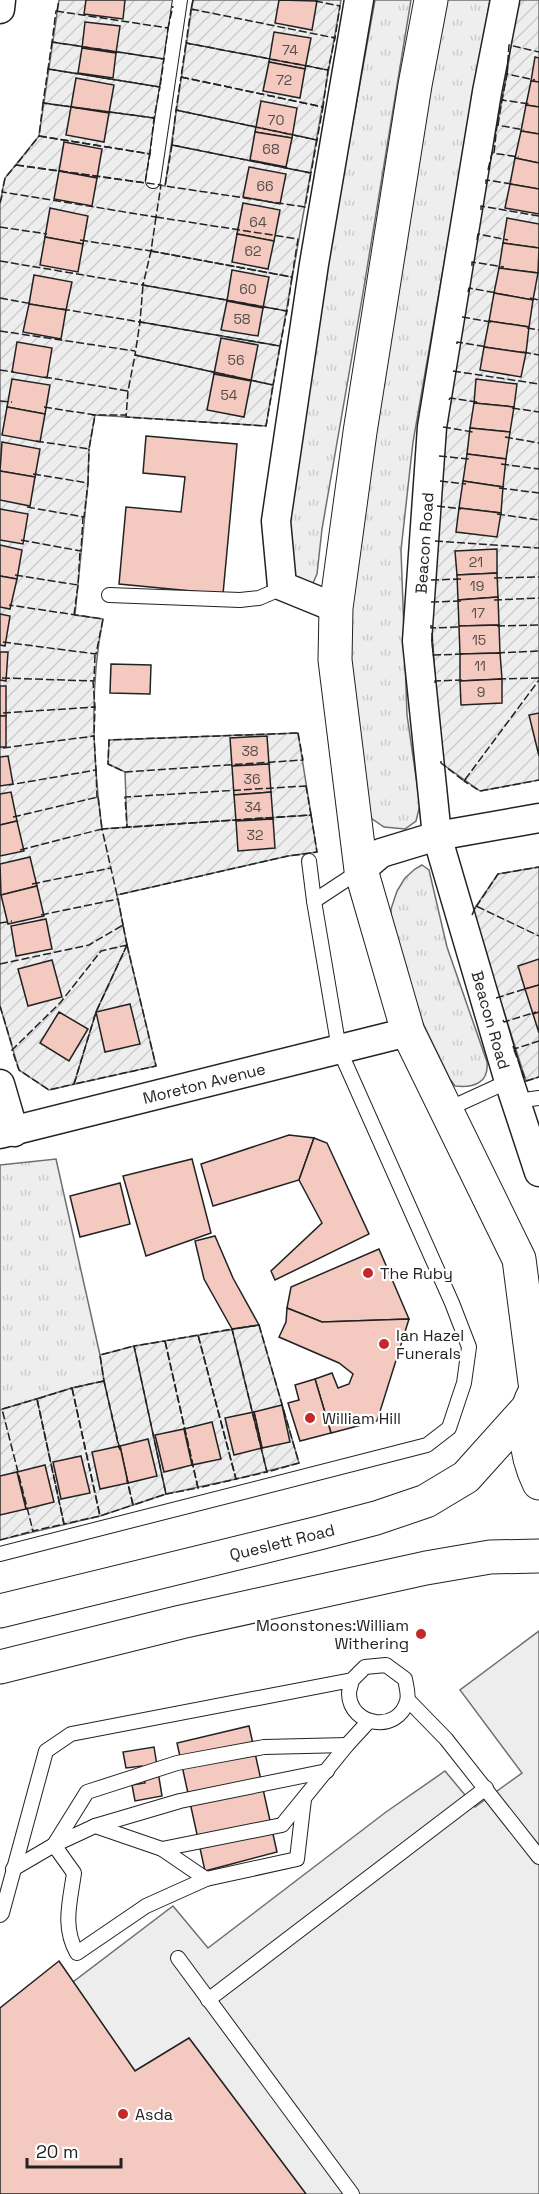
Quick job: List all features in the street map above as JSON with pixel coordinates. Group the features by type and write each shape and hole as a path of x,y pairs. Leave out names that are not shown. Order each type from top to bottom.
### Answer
{"main road":[{"path":"431,0 415,85 366,397 336,608 335,660 361,870 408,1032 529,1266 534,1395 527,1430 528,1452 539,1483"},
{"name":"Queslett Road","path":"0,1611 319,1533 426,1502 466,1477 534,1395"},
{"path":"0,1667 182,1622 426,1568 490,1557 539,1556"}],"street":[{"path":"0,9 1,0"},
{"path":"336,608 282,586 276,521 314,264 359,0"},
{"name":"Beacon Road","path":"505,0 487,92 432,427 417,641 437,837 521,1093"},
{"path":"361,870 381,853 437,837 539,818"},
{"name":"Moreton Avenue","path":"7,1133 408,1032"},
{"path":"0,1084 7,1133"},
{"path":"521,1093 539,1172"}],"lane":[{"path":"153,181 180,0"},
{"path":"109,595 240,600 259,598 285,587"},
{"path":"0,1554 427,1445 448,1428 464,1383 469,1347 452,1303 339,1049 309,861"},
{"path":"314,901 361,870"},
{"path":"448,1109 521,1093"},
{"path":"386,1665 405,1678 408,1700 401,1714 389,1722 377,1723 363,1719 351,1704 349,1694 352,1680 365,1667 386,1665"},
{"path":"0,1915 46,1751 71,1734 352,1680"},
{"path":"408,1700 446,1739 539,1857"},
{"path":"162,1849 282,1825 369,1721"},
{"path":"54,1845 87,1792 177,1762 264,1747 347,1745"},
{"path":"13,1869 54,1845 95,1826 180,1800 327,1770"},
{"path":"208,2000 486,1788"},
{"path":"54,1845 74,1874 68,1919 70,1941 77,1953 146,1906 206,1878 297,1859 304,1799"},
{"path":"95,1826 162,1849 206,1878"},
{"path":"178,1958 352,2194"}],"green space":[{"path":"59,0 174,0 146,182 165,186 193,0 341,0 266,426 95,415 89,449 88,483 75,615 103,619 94,697 96,776 102,829 127,827 125,772 108,764 109,740 298,733 317,852 288,856 117,895 156,1066 49,1090 19,1070 0,1006 0,203 5,178 39,136"},
{"path":"375,0 411,0 322,529 317,574 313,583 303,587 293,584 286,557 302,405"},
{"path":"445,0 490,0 413,442 401,550 407,715 420,805 416,821 405,829 384,827 368,816 349,676 351,583"},
{"path":"517,0 539,0 539,780 480,791 441,763 430,602 439,455 481,206 507,74"},
{"path":"422,865 429,870 447,947 487,1062 486,1075 474,1085 455,1086 450,1079 417,1011 391,927 391,909 397,891 405,878"},
{"path":"539,867 539,1077 526,1081 472,912 498,874"},
{"path":"56,1159 104,1381 72,1388 0,1410 0,1165"},
{"path":"259,1325 299,1463 166,1494 100,1516 0,1540 0,1410 72,1388 104,1381 100,1355 134,1346"}],"shaded area":[{"path":"539,1631 539,2194 306,2194 189,2038 135,2071 73,1982 173,1906 208,1948 386,1812 445,1771 475,1807 522,1773 460,1690"}],"building":[{"path":"86,0 125,0 123,19 84,14"},
{"path":"279,0 317,1 312,30 275,23"},
{"path":"85,22 120,26 116,53 82,48"},
{"path":"274,32 311,38 305,69 269,62"},
{"path":"82,48 116,53 113,78 78,73"},
{"path":"535,57 539,58 539,82 531,81"},
{"path":"269,62 305,69 300,98 263,91"},
{"path":"76,78 114,85 109,113 71,107"},
{"path":"531,81 539,82 539,107 526,105"},
{"path":"261,101 297,108 292,138 255,132"},
{"path":"526,105 539,107 539,134 521,131"},
{"path":"71,107 109,113 104,142 66,135"},
{"path":"521,131 539,134 539,163 515,158"},
{"path":"255,132 292,138 286,167 250,160"},
{"path":"64,142 102,149 97,178 59,171"},
{"path":"515,158 539,163 539,189 510,184"},
{"path":"249,167 286,174 280,204 243,197"},
{"path":"59,171 97,178 92,206 54,199"},
{"path":"510,184 539,189 539,214 505,208"},
{"path":"243,203 280,210 274,241 237,234"},
{"path":"50,208 88,216 83,244 45,237"},
{"path":"507,218 539,224 539,248 503,243"},
{"path":"237,234 274,241 268,269 232,262"},
{"path":"45,237 83,244 78,272 40,265"},
{"path":"503,243 539,248 538,273 499,268"},
{"path":"499,268 538,273 533,300 494,293"},
{"path":"232,270 269,277 263,308 227,301"},
{"path":"34,275 72,282 66,310 29,304"},
{"path":"494,293 533,300 529,327 489,321"},
{"path":"227,301 263,308 258,336 221,330"},
{"path":"29,304 66,310 61,339 23,332"},
{"path":"489,321 529,327 526,353 484,347"},
{"path":"221,338 258,345 251,381 214,374"},
{"path":"17,342 52,348 47,378 12,372"},
{"path":"484,347 526,353 521,377 480,370"},
{"path":"214,374 251,381 244,417 207,410"},
{"path":"12,379 50,385 45,414 7,407"},
{"path":"476,379 517,384 514,407 474,403"},
{"path":"474,403 514,407 510,432 470,428"},
{"path":"7,407 45,414 40,442 2,435"},
{"path":"470,428 510,432 506,459 467,454"},
{"path":"146,436 237,444 223,594 119,584 126,507 181,512 185,477 143,473"},
{"path":"2,442 40,449 35,477 0,471"},
{"path":"467,454 506,459 503,487 463,481"},
{"path":"0,471 35,477 30,506 0,500"},
{"path":"463,481 503,487 501,513 459,508"},
{"path":"459,508 501,513 497,537 456,532"},
{"path":"0,509 28,514 23,544 0,540"},
{"path":"0,545 22,550 17,579 0,576"},
{"path":"497,549 497,573 457,575 455,551"},
{"path":"497,573 498,597 458,600 457,575"},
{"path":"0,576 17,579 10,609 0,607"},
{"path":"498,597 499,625 459,626 458,600"},
{"path":"0,614 10,616 5,646 0,645"},
{"path":"499,625 500,653 460,654 459,626"},
{"path":"0,652 8,652 6,681 0,680"},
{"path":"500,653 502,679 460,681 460,654"},
{"path":"111,664 151,665 150,694 110,693"},
{"path":"502,679 502,703 461,705 460,681"},
{"path":"0,686 6,686 6,716 0,716"},
{"path":"539,713 539,756 529,715"},
{"path":"0,716 6,716 6,747 0,747"},
{"path":"267,736 269,764 232,766 230,738"},
{"path":"8,756 13,784 0,786 0,757"},
{"path":"269,764 271,792 234,795 232,766"},
{"path":"11,792 17,821 0,825 0,794"},
{"path":"271,792 273,819 236,821 234,795"},
{"path":"273,819 275,848 238,851 236,821"},
{"path":"17,821 24,851 0,856 0,825"},
{"path":"30,857 37,886 1,895 0,864"},
{"path":"37,886 44,916 8,924 1,895"},
{"path":"46,919 52,949 16,956 11,926"},
{"path":"539,959 539,985 525,989 518,966"},
{"path":"52,960 62,997 28,1006 18,969"},
{"path":"539,985 539,1012 533,1014 525,989"},
{"path":"130,1004 140,1044 105,1052 96,1012"},
{"path":"59,1012 88,1029 69,1061 40,1043"},
{"path":"539,1012 539,1033 533,1014"},
{"path":"289,1135 314,1138 299,1180 213,1206 201,1164"},
{"path":"314,1138 327,1143 369,1234 275,1280 271,1271 322,1223 299,1180"},
{"path":"192,1159 211,1233 146,1256 123,1176"},
{"path":"120,1183 130,1224 80,1237 70,1196"},
{"path":"215,1236 233,1278 259,1325 232,1329 204,1279 195,1241"},
{"path":"379,1249 409,1319 322,1322 287,1308 291,1287"},
{"path":"287,1308 322,1322 409,1319 377,1421 331,1433 315,1379 332,1373 338,1388 349,1384 353,1374 339,1363 279,1337 286,1322"},
{"name":"William Hill","path":"315,1379 331,1433 300,1441 288,1403 299,1400 295,1385"},
{"path":"282,1405 290,1442 262,1448 254,1412"},
{"path":"254,1412 262,1448 234,1455 225,1418"},
{"path":"212,1422 221,1459 192,1465 184,1429"},
{"path":"184,1429 192,1465 164,1472 155,1435"},
{"path":"148,1439 157,1476 128,1483 120,1446"},
{"path":"120,1446 128,1483 100,1489 92,1452"},
{"path":"81,1456 90,1493 61,1499 53,1462"},
{"path":"45,1465 54,1502 26,1509 17,1472"},
{"path":"17,1472 26,1509 0,1515 0,1476"},
{"path":"249,1726 277,1852 205,1871 177,1743"},
{"path":"154,1747 162,1796 135,1801 132,1785 145,1783 142,1766 126,1768 123,1752"},
{"name":"Asda","path":"59,1961 135,2071 189,2038 306,2194 0,2194 0,2008"}],"fence":[{"path":"57,11 59,0"},
{"path":"193,0 191,9 194,10"},
{"path":"315,1 340,6 335,38 332,37"},
{"path":"167,27 173,6"},
{"path":"191,9 335,38 328,70 186,43 191,9"},
{"path":"56,11 168,28 164,59 52,42 56,11"},
{"path":"52,42 164,59 160,87 48,69 52,42"},
{"path":"186,43 328,70 323,107 181,77 186,43"},
{"path":"507,74 509,45 539,52"},
{"path":"48,69 160,87 154,118 43,103 48,69"},
{"path":"504,100 502,100 507,74 535,80"},
{"path":"181,77 323,107 317,140 176,110 181,77"},
{"path":"498,125 502,100 530,104"},
{"path":"43,103 154,118 150,154 39,136 43,103"},
{"path":"176,110 317,140 311,173 172,145 176,110"},
{"path":"494,153 497,125 524,130"},
{"path":"39,136 150,154 145,183 16,165 39,136"},
{"path":"172,145 311,173 305,207 165,186 172,145"},
{"path":"488,170 492,153 519,157"},
{"path":"16,165 161,185 156,217 2,192 5,178 16,165"},
{"path":"486,184 486,180 512,184"},
{"path":"0,203 3,192"},
{"path":"481,210 481,206 539,216"},
{"path":"156,217 298,239 292,277 151,251 156,217"},
{"path":"0,227 47,234"},
{"path":"477,240 478,234 508,240"},
{"path":"80,240 151,251 152,249"},
{"path":"151,251 292,277 287,311 143,285 151,251"},
{"path":"0,261 143,285 143,283"},
{"path":"472,266 472,262 504,267"},
{"path":"143,285 287,311 280,346 140,322 143,285"},
{"path":"468,292 469,288 497,293"},
{"path":"0,298 33,304"},
{"path":"530,298 539,300"},
{"path":"62,309 140,322 140,320"},
{"path":"462,317 491,322"},
{"path":"140,322 280,346 273,385 135,355 140,322"},
{"path":"527,328 539,330"},
{"path":"0,331 135,351"},
{"path":"457,344 457,342 488,347"},
{"path":"523,352 539,355"},
{"path":"135,355 273,385 266,426 126,417 135,355"},
{"path":"0,370 14,372"},
{"path":"453,371 539,384"},
{"path":"44,377 128,391 128,388"},
{"path":"449,400 450,398 477,402"},
{"path":"0,401 12,402"},
{"path":"44,407 95,415 127,415"},
{"path":"512,408 539,412"},
{"path":"36,441 89,449 95,415 92,415"},
{"path":"443,427 473,432"},
{"path":"505,437 539,443"},
{"path":"33,474 88,483 89,449"},
{"path":"439,456 469,459"},
{"path":"501,464 539,469"},
{"path":"440,481 466,484"},
{"path":"27,507 84,517 88,483"},
{"path":"499,488 539,493"},
{"path":"437,506 461,509"},
{"path":"497,514 539,520"},
{"path":"21,540 81,551 83,517"},
{"path":"435,541 539,548"},
{"path":"15,575 78,585 80,551"},
{"path":"494,578 539,577"},
{"path":"431,580 461,579"},
{"path":"74,615 78,585 76,585"},
{"path":"494,600 539,598"},
{"path":"431,602 461,601"},
{"path":"3,642 96,654 103,619 9,605"},
{"path":"431,625 431,628 461,627"},
{"path":"497,626 539,625"},
{"path":"432,633 433,655 464,654"},
{"path":"497,653 539,651"},
{"path":"2,678 94,681 95,654"},
{"path":"498,679 539,678"},
{"path":"435,683 435,681 462,680"},
{"path":"441,761 464,781 539,680"},
{"path":"92,707 95,707 93,681"},
{"path":"3,713 95,707 94,736 92,736"},
{"path":"298,733 303,760 125,772 108,764 109,740 298,733"},
{"path":"3,748 94,736 96,770 9,785"},
{"path":"95,771 97,798"},
{"path":"466,779 464,781 480,791 539,780"},
{"path":"306,786 311,815 127,827 125,797 306,786"},
{"path":"13,817 98,797 102,829"},
{"path":"311,815 317,852 288,856 117,895 102,829 311,815"},
{"path":"20,850 102,829 103,831"},
{"path":"476,907 498,874 539,867"},
{"path":"32,884 111,868"},
{"path":"41,915 118,899 123,925 121,927"},
{"path":"472,915 476,906 539,936"},
{"path":"0,923 12,921"},
{"path":"0,964 89,945 123,925 127,945 124,946"},
{"path":"127,945 96,1012 74,1084 49,1090 19,1070 12,1050 60,1003 101,951 127,945"},
{"path":"127,945 156,1066 74,1084 96,1012 127,945"},
{"path":"496,998 528,988"},
{"path":"0,1006 13,1049"},
{"path":"503,1020 504,1022 536,1012"},
{"path":"513,1046 514,1049 539,1041"},
{"path":"514,1050 526,1081 539,1077"},
{"path":"259,1325 299,1463 267,1472 232,1329 259,1325"},
{"path":"232,1329 267,1472 236,1479 198,1335 232,1329"},
{"path":"198,1335 236,1479 198,1488 165,1341 198,1335"},
{"path":"165,1341 198,1488 166,1494 134,1346 165,1341"},
{"path":"120,1450 100,1355 134,1346 166,1494 133,1505 127,1480"},
{"path":"104,1381 72,1388 100,1516 133,1505 127,1479"},
{"path":"104,1381 119,1448"},
{"path":"72,1388 100,1516 64,1524 37,1399 72,1388"},
{"path":"37,1399 64,1524 33,1531 2,1409 37,1399"},
{"path":"0,1540 33,1531 32,1529"}],"place":[{"name":"The Ruby","path":"368,1273"},
{"name":"Ian Hazel Funerals","path":"384,1344"},
{"name":"William Hill","path":"310,1418"},
{"name":"Moonstones:William Withering","path":"421,1634"},
{"name":"Asda","path":"123,2114"}]}
